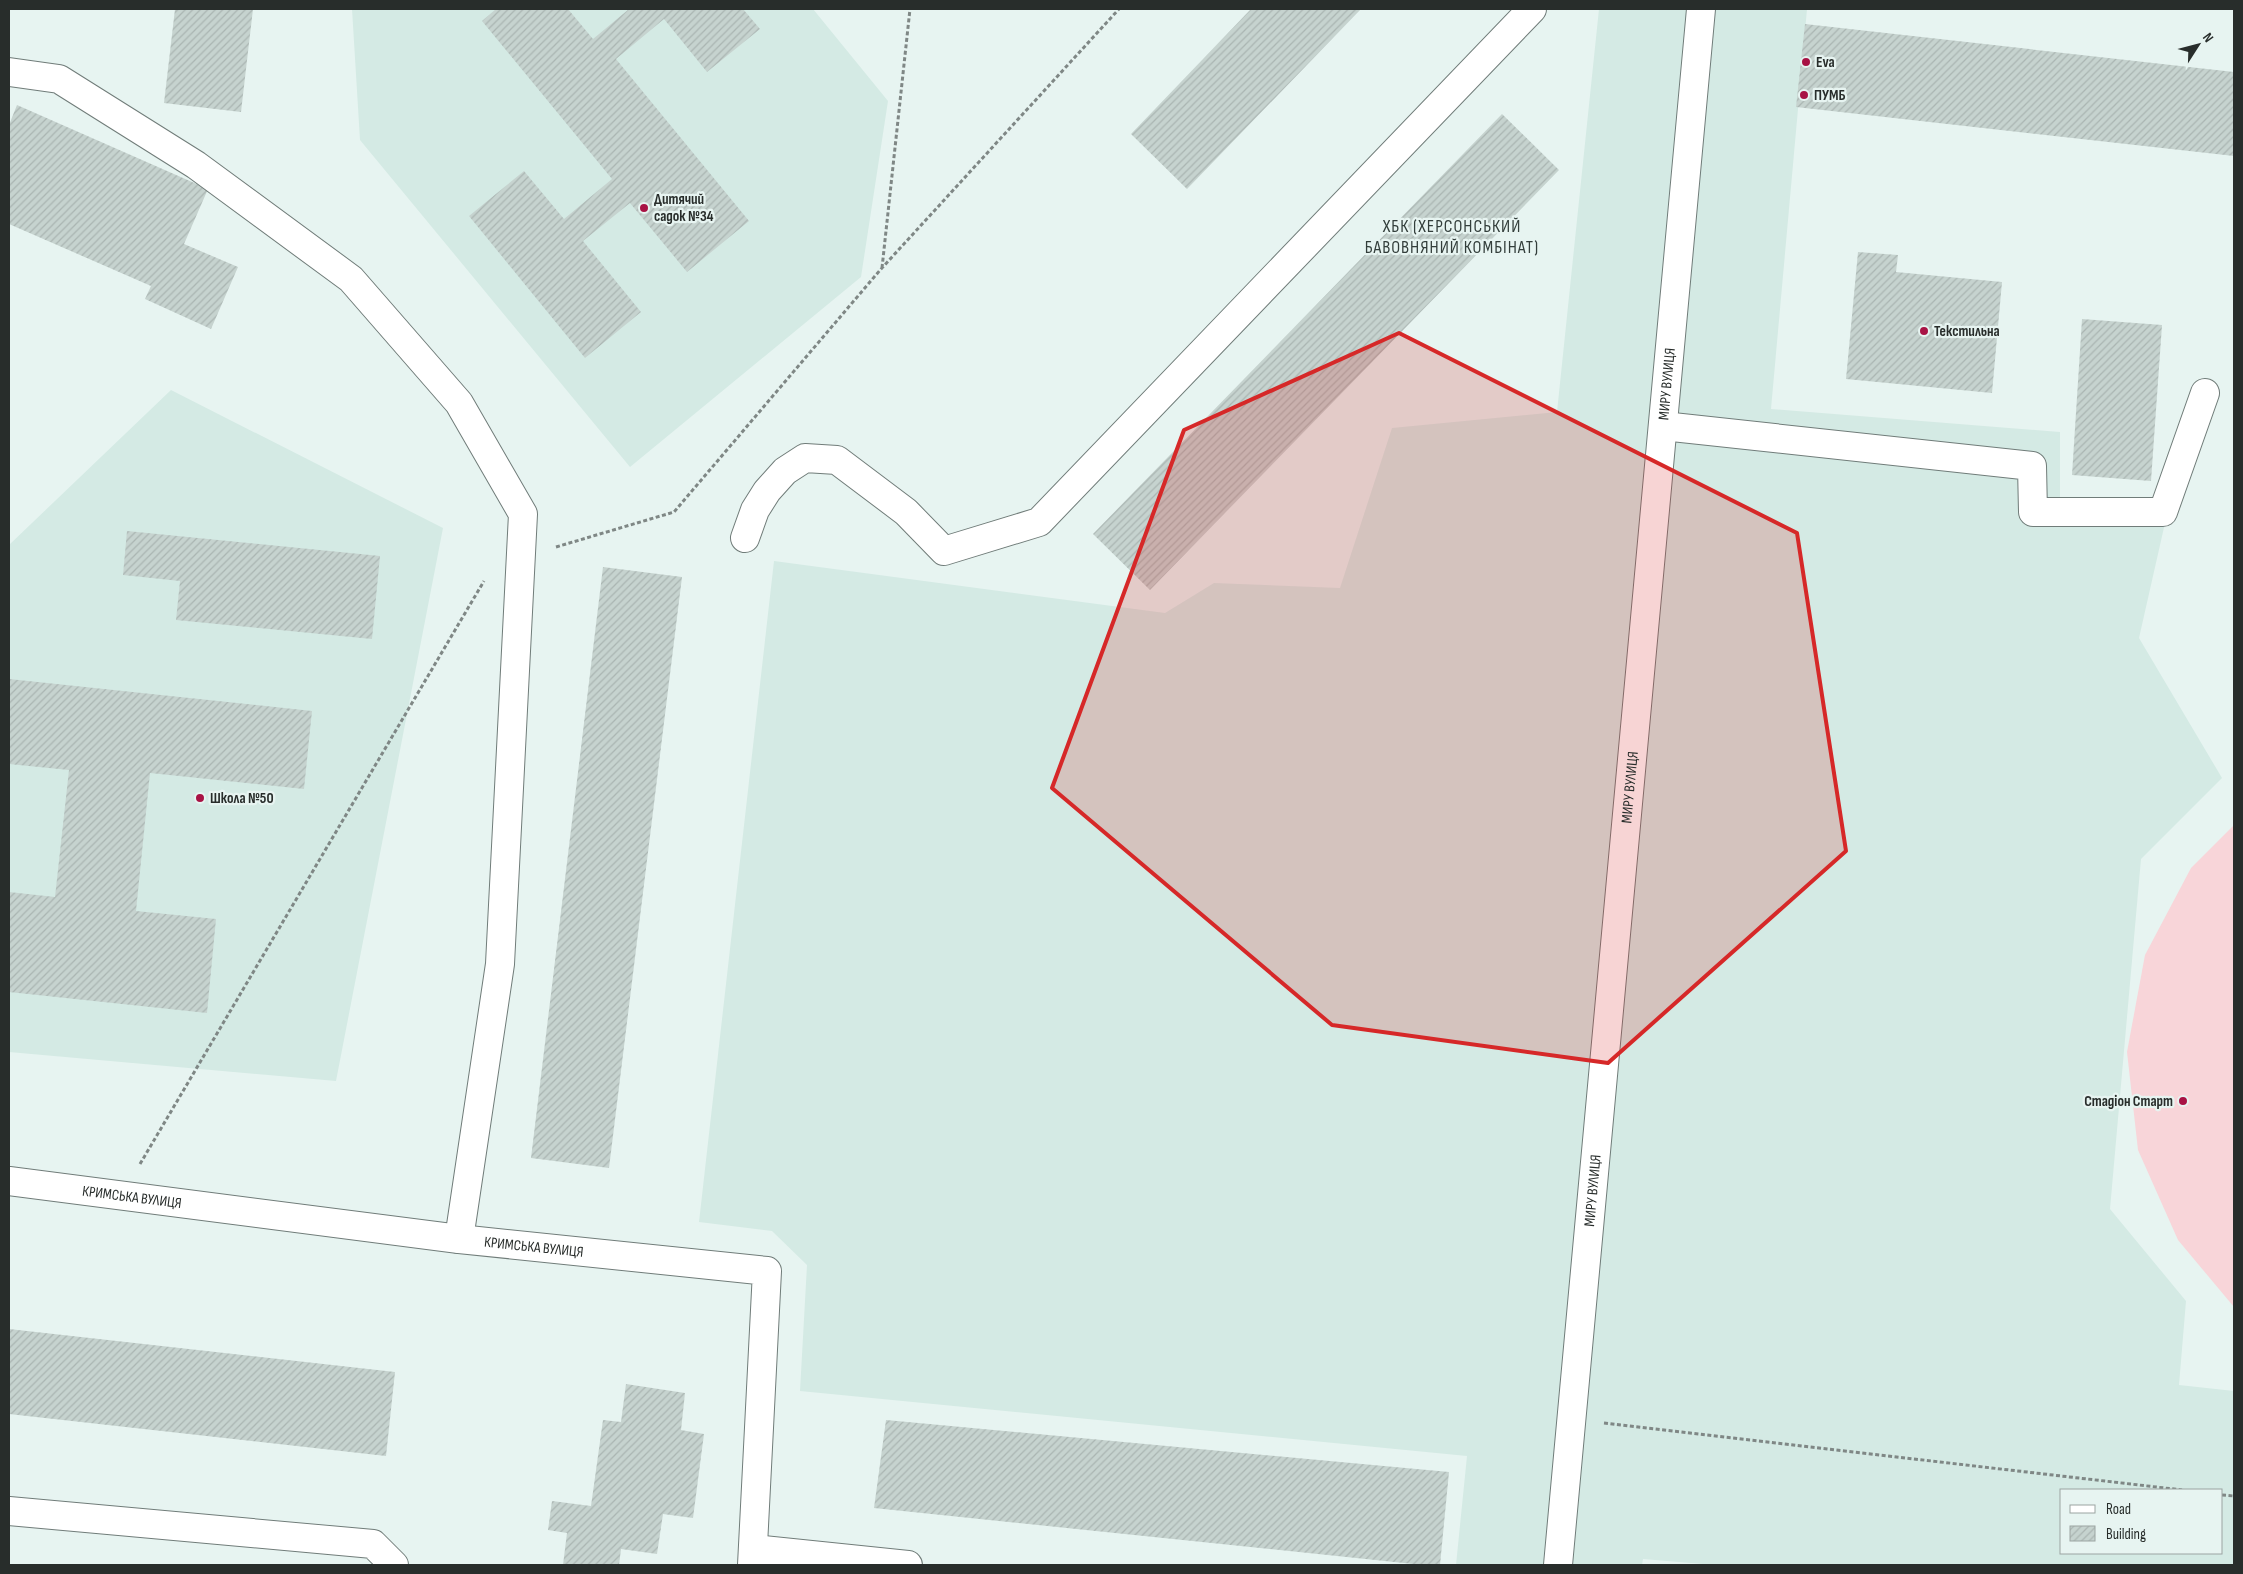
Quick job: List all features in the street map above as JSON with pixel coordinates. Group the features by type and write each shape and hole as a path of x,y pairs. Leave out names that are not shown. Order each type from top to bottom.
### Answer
{"street":[{"path":"746,538 755,510 768,490 785,471 805,458 837,460 906,512 944,551 1039,522 1532,9"},
{"name":"МИРУ ВУЛИЦЯ","path":"1558,1565 1702,9"},
{"path":"9,72 58,79 196,165 351,279 459,403 523,514 500,964 459,1239"},
{"path":"1662,426 2032,466 2033,512 2163,512 2206,393"},
{"name":"КРИМСЬКА ВУЛИЦЯ","path":"9,1180 459,1239 767,1271 752,1557"},
{"path":"9,1511 373,1544 394,1565"},
{"path":"752,1557 908,1565"}],"path":[{"path":"882,269 910,9"},
{"path":"521,557 674,512 882,269 1119,9"},
{"path":"122,1194 488,574"},
{"path":"1571,1420 2173,1489"}],"highlighted area":[{"path":"1399,333 1797,533 1846,851 1608,1063 1332,1025 1052,788 1184,430"}],"shaded area":[{"name":"Дитячий садок №34","path":"352,9 813,9 888,101 861,277 630,467 360,140"},
{"path":"1599,9 1807,9 1771,409 2060,432 2060,517 2165,523 2139,638 2222,778 2141,859 2110,1209 2186,1301 2179,1385 2234,1391 2234,1565 1715,1565 1643,1559 1642,1565 1456,1565 1467,1456 800,1391 807,1265 772,1231 699,1222 774,561 1165,613 1214,583 1340,588 1392,428 1557,412"},
{"name":"Школа №50","path":"171,390 443,528 336,1081 9,1052 9,545"},
{"name":"Стадіон Старт","path":"2234,825 2234,1307 2178,1240 2138,1150 2127,1052 2145,955 2191,868"}],"building":[{"path":"175,9 253,9 241,112 164,103"},
{"path":"496,9 568,9 593,39 629,9 743,9 760,29 707,72 664,19 616,59 749,221 687,272 630,203 583,241 641,312 585,358 469,216 524,171 564,219 612,179 482,21"},
{"path":"1251,9 1361,9 1187,189 1131,134"},
{"path":"1805,24 2234,72 2234,156 1796,107"},
{"path":"17,105 208,189 184,244 238,267 211,329 145,299 151,286 9,224 9,125"},
{"path":"1502,114 1559,170 1150,590 1093,534"},
{"name":"Текстильна","path":"1858,252 1898,255 1896,272 2002,282 1992,393 1846,379"},
{"path":"2082,319 2162,325 2151,481 2072,475"},
{"path":"127,531 380,556 372,639 176,620 180,581 123,575"},
{"path":"603,567 682,577 609,1168 531,1158"},
{"path":"9,679 312,711 304,789 150,773 136,911 216,919 207,1013 9,992 9,892 55,897 69,770 9,764"},
{"path":"9,1329 395,1372 386,1456 9,1414"},
{"path":"626,1384 685,1393 681,1430 704,1434 693,1518 663,1514 657,1554 621,1549 619,1565 563,1565 567,1533 548,1530 552,1501 591,1506 603,1420 621,1422"},
{"path":"886,1420 1449,1472 1440,1565 1423,1565 874,1508"}],"place":[{"name":"Eva","path":"1806,62"},
{"name":"ПУМБ","path":"1804,95"},
{"name":"Дитячий садок №34","path":"644,208"},
{"name":"Текстильна","path":"1924,331"},
{"name":"Школа №50","path":"200,798"},
{"name":"Стадіон Старт","path":"2183,1101"}],"district":[{"name":"ХБК (ХЕРСОНСЬКИЙ БАВОВНЯНИЙ КОМБІНАТ)","path":"1452,236"}]}
